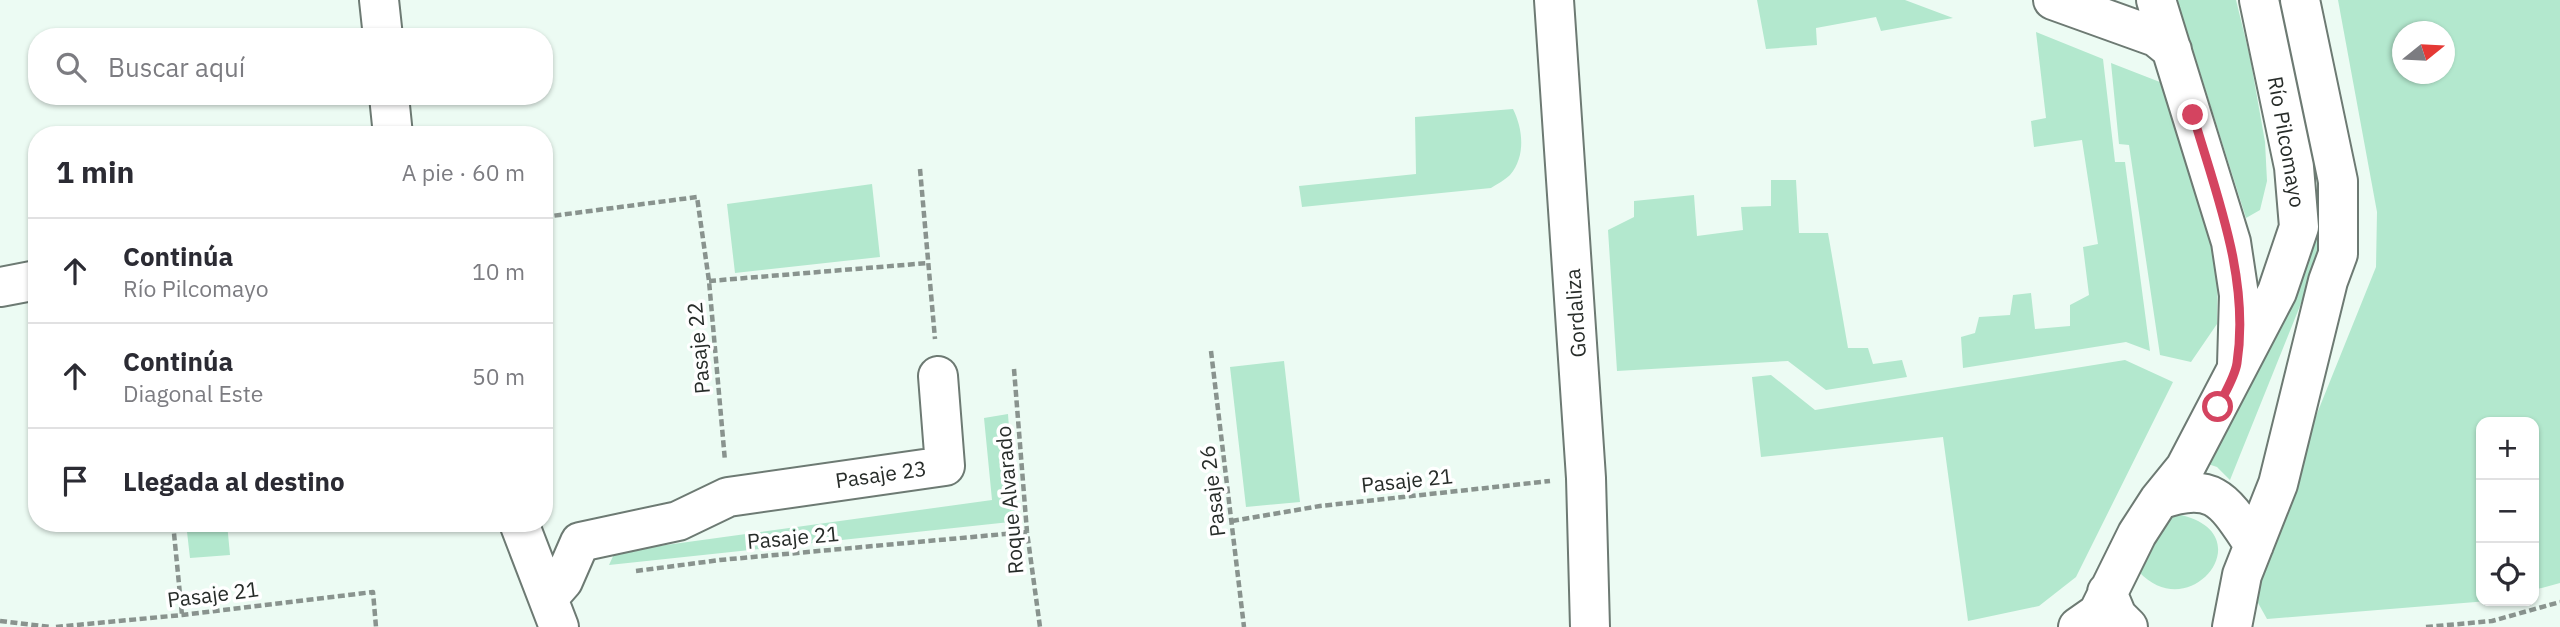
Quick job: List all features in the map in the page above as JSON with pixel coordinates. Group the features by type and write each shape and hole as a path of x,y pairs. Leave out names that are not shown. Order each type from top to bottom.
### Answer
{"street":[{"path":"379,0 382,28"},
{"name":"Gordaliza","path":"1554,0 1586,478 1590,627"},
{"path":"2053,0 2156,37 2172,50"},
{"path":"2156,0 2231,242 2239,295 2237,365"},
{"name":"Río Pilcomayo","path":"2103,615 2137,534 2159,500 2185,468 2277,292 2299,227 2294,167 2259,0"},
{"name":"Río Pilcomayo","path":"2232,627 2240,582 2278,484 2328,281 2338,254 2338,181 2300,0"},
{"path":"390,105 392,126"},
{"path":"0,287 28,282"},
{"name":"Pasaje 23","path":"728,497 945,466 938,376"},
{"path":"2159,500 2176,494 2199,492 2227,505 2254,545"},
{"path":"554,612 562,581 580,542 678,521 728,497"},
{"path":"523,532 554,612"}],"path":[{"path":"920,169 938,376"},
{"name":"Pasaje 22","path":"553,216 697,197 709,281 728,497"},
{"path":"709,281 928,263"},
{"name":"Pasaje 26","path":"1212,351 1244,627"},
{"name":"Roque Alvarado","path":"1014,369 1027,532 1040,627"},
{"name":"Pasaje 21","path":"1232,521 1320,506 1586,478"},
{"path":"174,532 182,615"},
{"name":"Pasaje 21","path":"628,573 720,560 1027,532"},
{"name":"Pasaje 21","path":"56,627 373,592 376,627"},
{"path":"2426,627 2492,621 2560,601"},
{"path":"0,621 50,627"}],"green space":[{"path":"1757,0 1905,0 1953,18 1881,31 1876,17 1816,28 1817,45 1766,49"},
{"path":"2177,0 2236,0 2250,57 2265,142 2267,181 2260,210 2246,218"},
{"path":"2270,0 2280,0 2323,235 2316,266 2230,480 2217,467 2199,461 2296,253"},
{"path":"2338,0 2560,0 2560,583 2539,589 2539,417 2476,417 2476,602 2267,619 2248,585 2376,267 2377,212"},
{"path":"2036,32 2103,59 2115,162 2125,162 2150,351 2126,342 1963,368 1961,337 1975,333 1979,317 2010,315 2013,295 2031,293 2035,329 2070,326 2070,305 2089,295 2083,247 2098,244 2082,140 2034,147 2031,121 2046,118"},
{"path":"2111,63 2165,84 2218,271 2217,324 2191,362 2160,355 2129,145 2119,144"},
{"path":"1513,109 1521,134 1519,159 1510,175 1491,188 1302,207 1299,186 1416,174 1415,117"},
{"path":"1771,180 1796,180 1799,233 1828,233 1848,348 1868,348 1873,364 1902,360 1907,377 1826,390 1788,361 1617,371 1608,230 1634,217 1634,201 1694,195 1697,236 1743,230 1741,207 1771,206"},
{"path":"872,184 880,257 735,273 727,204"},
{"path":"2125,360 2173,382 2076,577 2039,606 1968,621 1943,437 1761,457 1752,377 1771,375 1815,410"},
{"path":"1284,361 1300,502 1246,507 1230,367"},
{"path":"1008,414 1015,515 1010,522 609,565 615,552 992,500 984,418"},
{"path":"2181,515 2205,525 2216,540 2217,556 2210,571 2197,583 2179,589 2159,586 2139,572 2164,517"},
{"path":"187,532 228,532 230,555 190,558"}],"route":[{"path":"2193,115 2231,242 2239,295 2237,365 2218,407"}]}
